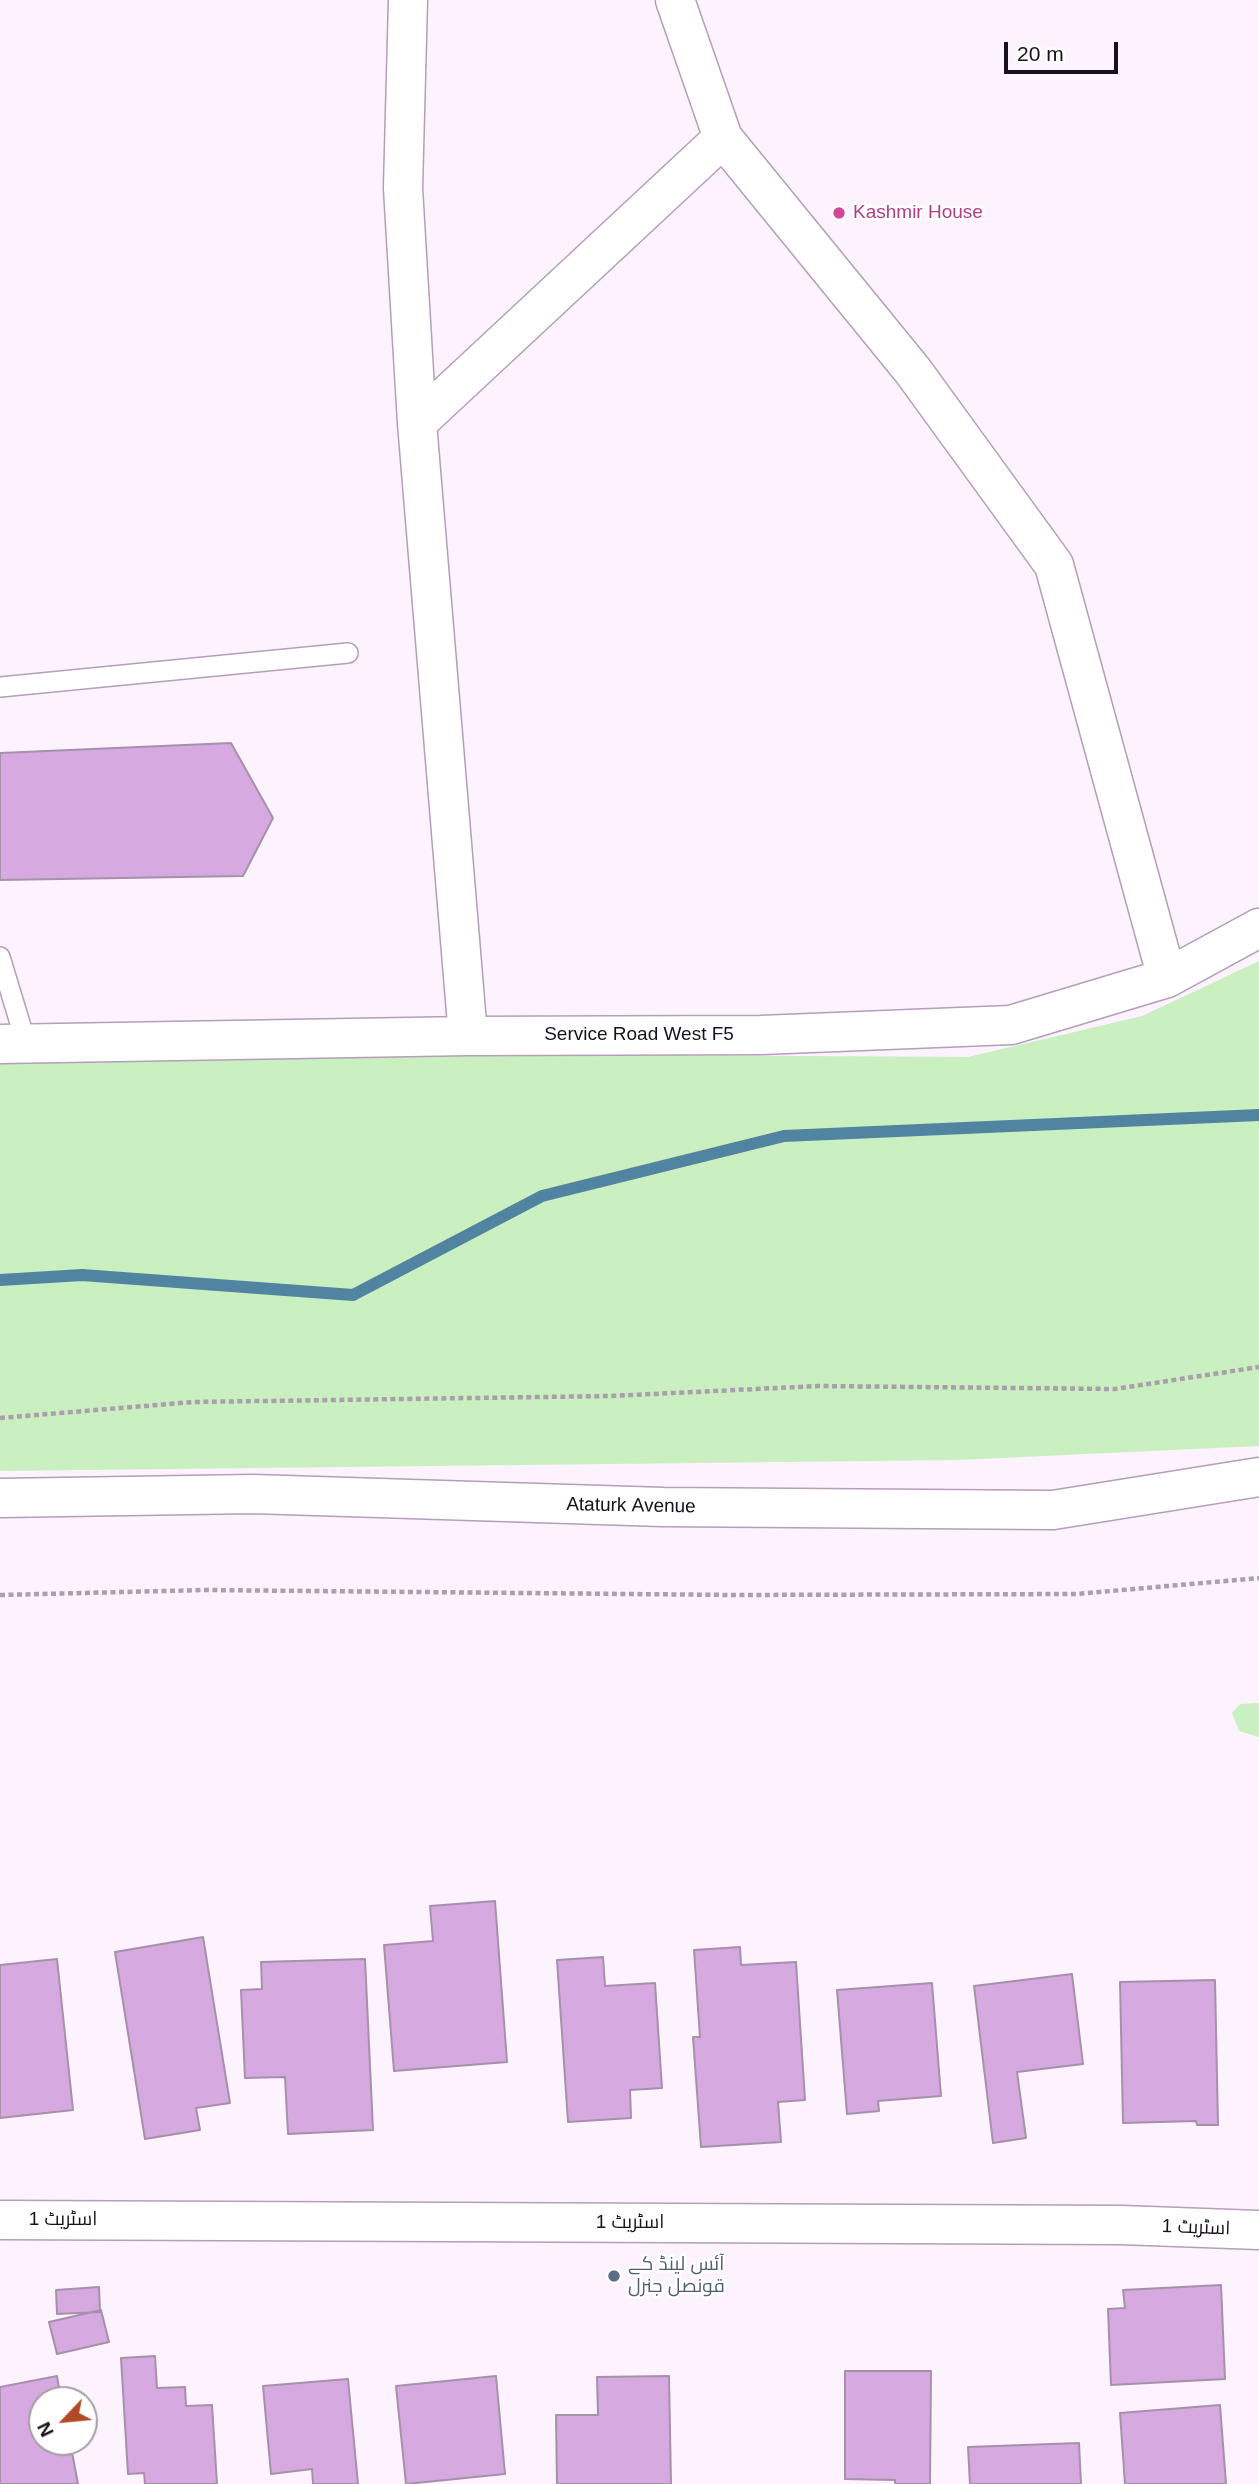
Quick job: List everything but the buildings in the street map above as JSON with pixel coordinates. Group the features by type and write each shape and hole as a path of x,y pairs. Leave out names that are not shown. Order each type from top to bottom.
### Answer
{"street":[{"path":"408,0 403,188 416,423 468,1036"},
{"path":"675,0 723,138 912,371 1054,565 1167,978"},
{"path":"416,423 723,138"},
{"name":"Service Road West F5","path":"13,1043 468,1036 761,1035 1011,1026 1167,978 1259,929"},
{"name":"Ataturk Avenue","path":"0,1498 253,1494 663,1507 1053,1510 1259,1477"},
{"name":"اسٹریٹ 1","path":"0,2220 1121,2225 1259,2230"}],"lane":[{"path":"0,687 348,653"},
{"path":"0,957 13,1043"}],"path":[{"path":"0,1418 193,1402 611,1396 818,1386 1115,1389 1259,1367"},
{"path":"0,1595 205,1590 721,1595 1077,1594 1259,1578"}],"green space":[{"path":"1259,961 1259,1446 958,1460 0,1471 0,1062 196,1057 968,1057 1142,1016"},
{"path":"1259,1703 1259,1737 1239,1731 1232,1713 1240,1704"}],"waterway":[{"path":"0,1280 82,1275 353,1295 542,1196 784,1136 1259,1115"}],"place":[{"name":"Kashmir House","path":"839,213"},
{"name":"آئس لینڈ کے قونصل جنرل","path":"614,2276"}]}
